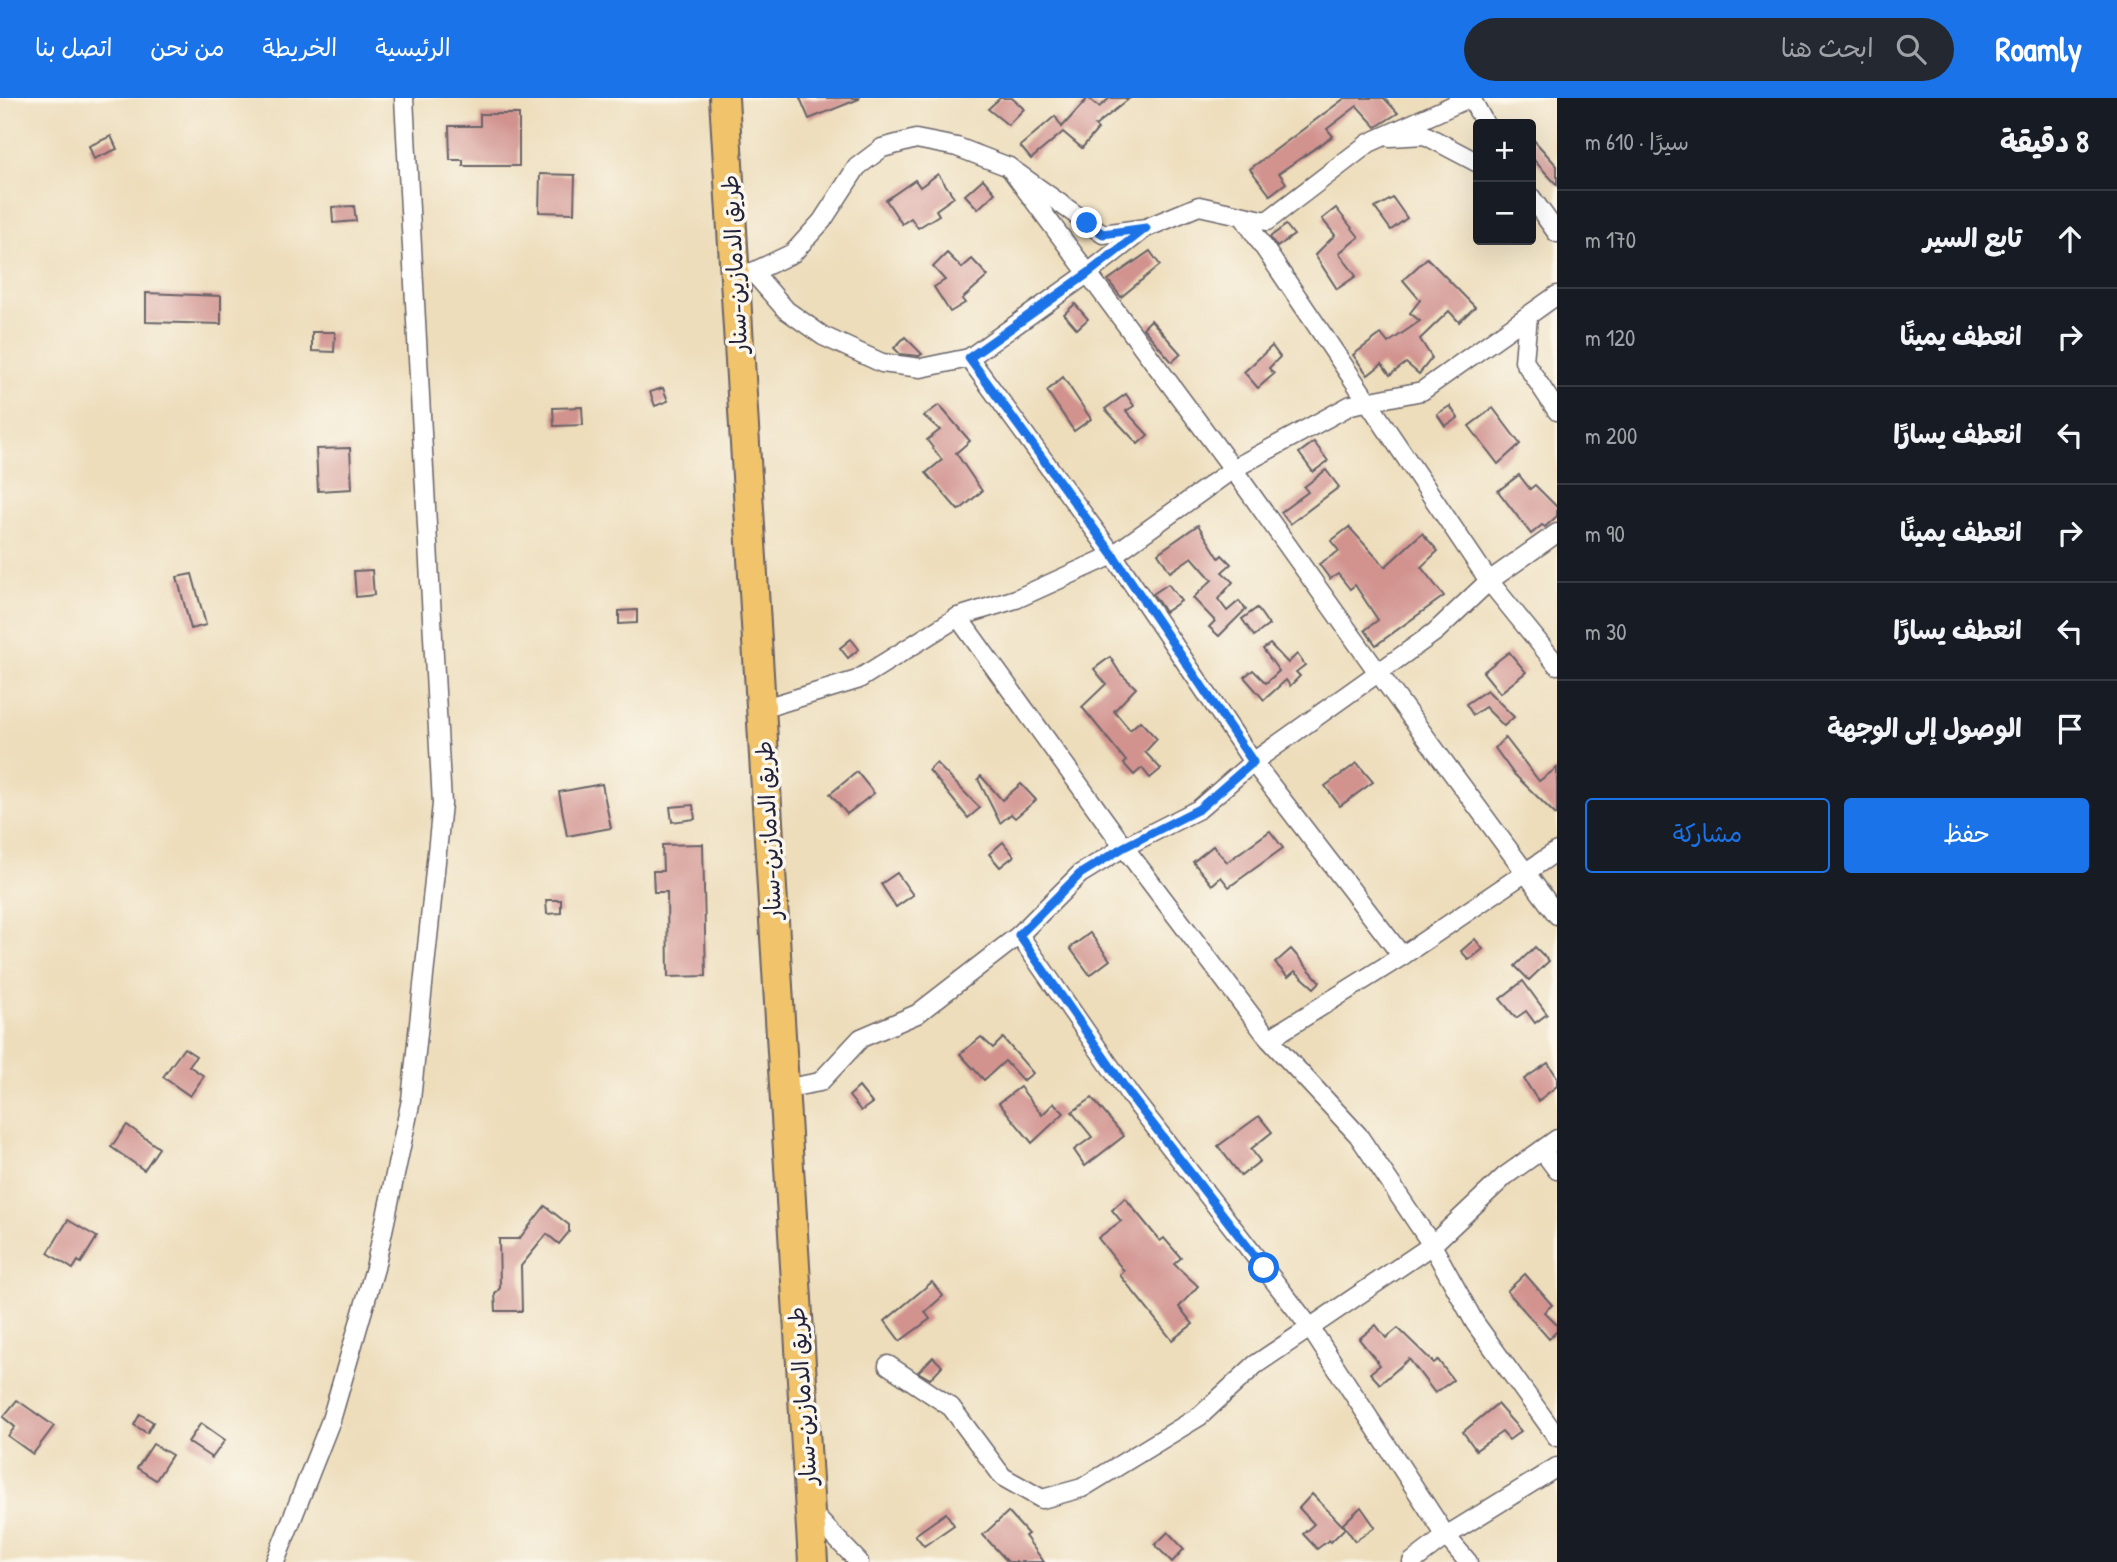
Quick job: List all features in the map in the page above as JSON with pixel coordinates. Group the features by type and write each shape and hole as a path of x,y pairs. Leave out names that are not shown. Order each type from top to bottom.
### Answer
{"highway":[{"name":"طريق الدمازين-سنار","path":"724,98 743,273 761,709 813,1562"}],"street":[{"path":"275,1562 331,1420 375,1268 411,1100 442,804 404,98"},
{"path":"1146,228 1087,274 969,358 921,368 882,363 823,336 786,310 743,273 793,253 822,221 857,167 882,148 916,139 957,147 1009,167 1103,234 1146,228 1199,206 1267,221 1369,143 1381,137 1470,98 1482,119"},
{"path":"1381,137 1424,135 1473,160"},
{"path":"1009,167 1233,469 1377,671 1557,915"},
{"path":"1537,211 1557,233"},
{"path":"1244,218 1489,581 1557,665"},
{"path":"761,709 857,680 958,617 1016,599 1113,555 1233,469 1351,405 1422,391 1557,295"},
{"path":"1528,316 1524,361 1557,411"},
{"path":"969,358 1113,555 1253,762 1402,956"},
{"path":"783,1089 820,1082 861,1038 917,1014 1019,935 1080,874 1124,847 1199,809 1253,762 1435,632 1489,581 1557,533"},
{"path":"958,617 1124,847 1269,1039 1358,1135 1432,1245 1475,1323 1557,1437"},
{"path":"1269,1039 1402,956 1557,851"},
{"path":"1019,935 1130,1095 1309,1326 1446,1536 1468,1562"},
{"path":"888,1364 951,1406 1003,1477 1042,1499 1082,1488 1200,1416 1255,1365 1432,1245 1505,1176 1550,1144 1557,1170"},
{"path":"1412,1562 1446,1536 1557,1467"},
{"path":"810,1511 859,1562"}],"building":[{"path":"800,98 859,98 859,99 809,119"},
{"path":"1000,98 1012,98 1024,109 1008,125 988,109"},
{"path":"1088,98 1099,107 1110,98 1130,98 1095,126 1098,129 1082,148 1063,132 1031,159 1020,146 1055,116 1062,127"},
{"path":"1345,98 1384,98 1398,113 1376,127 1357,106 1327,129 1333,136 1279,173 1286,183 1270,195 1250,169"},
{"path":"480,114 519,114 519,166 463,166 463,160 450,160 449,126 480,126"},
{"path":"111,136 117,149 94,159 89,146"},
{"path":"1536,143 1557,166 1557,185 1536,162"},
{"path":"540,174 575,175 574,213 539,212"},
{"path":"938,174 954,197 936,210 939,215 918,228 911,218 902,224 886,200 915,180 920,187"},
{"path":"983,179 995,193 978,209 965,195"},
{"path":"1393,198 1407,218 1391,230 1375,208"},
{"path":"354,206 356,221 333,223 332,207"},
{"path":"1336,208 1359,237 1339,253 1356,276 1337,289 1315,255 1335,235 1322,219"},
{"path":"1286,225 1294,235 1277,247 1270,237"},
{"path":"1150,251 1160,265 1121,297 1108,280"},
{"path":"947,253 962,268 972,259 988,276 962,299 965,303 950,312 934,287 945,280 933,267"},
{"path":"1427,258 1475,307 1459,322 1449,311 1420,339 1432,358 1419,374 1406,363 1390,375 1382,364 1368,375 1353,355 1381,334 1388,343 1420,321 1410,313 1420,300 1403,280"},
{"path":"146,293 221,296 221,324 146,322"},
{"path":"1075,304 1088,319 1077,329 1064,314"},
{"path":"1151,320 1181,354 1172,362 1143,328"},
{"path":"312,332 335,332 334,352 312,351"},
{"path":"905,337 922,354 900,354 894,348"},
{"path":"1272,346 1280,357 1269,368 1274,374 1258,388 1244,372"},
{"path":"1063,377 1091,419 1074,431 1047,391"},
{"path":"663,388 668,401 655,406 650,392"},
{"path":"1126,394 1134,406 1126,411 1148,435 1138,444 1105,409"},
{"path":"939,405 970,441 956,453 982,491 958,510 926,473 942,460 927,440 940,430 924,416"},
{"path":"1450,406 1458,418 1445,426 1437,414"},
{"path":"582,407 583,425 554,426 553,408"},
{"path":"1493,408 1520,444 1498,464 1469,426"},
{"path":"1314,442 1328,461 1313,472 1299,453"},
{"path":"350,448 352,489 318,491 316,449"},
{"path":"1326,470 1339,487 1290,524 1281,512 1308,492 1304,487"},
{"path":"1519,475 1530,489 1535,485 1557,507 1557,516 1545,527 1542,525 1531,534 1498,491"},
{"path":"1198,525 1219,558 1222,555 1231,564 1222,572 1233,582 1218,599 1227,611 1239,601 1246,609 1219,636 1209,627 1215,621 1193,598 1212,580 1192,557 1170,572 1158,553"},
{"path":"1349,527 1385,567 1422,533 1438,551 1421,567 1444,596 1376,645 1365,630 1378,620 1355,585 1350,589 1338,574 1330,579 1319,564 1339,551 1331,541"},
{"path":"372,570 374,595 356,597 354,571"},
{"path":"192,574 206,625 191,629 177,577"},
{"path":"1168,584 1181,601 1165,612 1153,594"},
{"path":"1257,608 1269,625 1254,636 1242,619"},
{"path":"637,610 637,623 619,624 619,611"},
{"path":"851,639 859,649 848,658 840,648"},
{"path":"1270,644 1288,663 1297,654 1305,665 1296,672 1300,676 1290,686 1286,680 1264,700 1244,677 1253,670 1266,683 1279,671 1263,649"},
{"path":"1509,652 1526,672 1500,693 1483,672"},
{"path":"1110,657 1120,673 1136,688 1114,711 1130,730 1140,721 1157,739 1145,752 1161,769 1150,778 1142,768 1134,775 1124,764 1126,761 1082,707 1106,684 1094,669"},
{"path":"1487,690 1514,717 1504,726 1485,707 1473,715 1466,704"},
{"path":"1505,737 1539,781 1557,768 1557,816 1513,773 1495,748"},
{"path":"936,763 980,808 968,818 929,770"},
{"path":"1357,763 1373,782 1340,806 1325,786"},
{"path":"857,772 874,793 847,814 830,794"},
{"path":"981,776 1002,800 1021,784 1036,800 1015,818 1011,814 1000,823 978,779"},
{"path":"602,784 611,828 567,836 559,792"},
{"path":"693,805 695,819 672,822 670,807"},
{"path":"1270,831 1283,848 1229,887 1221,877 1212,885 1193,862 1213,846 1227,862"},
{"path":"1003,842 1014,856 1000,867 989,854"},
{"path":"703,844 706,976 668,977 667,892 654,892 653,871 663,871 662,845"},
{"path":"897,873 913,895 896,907 881,884"},
{"path":"546,900 561,900 561,913 547,914"},
{"path":"1090,933 1110,960 1090,975 1070,948"},
{"path":"1475,939 1483,949 1469,960 1461,951"},
{"path":"1535,947 1549,961 1529,980 1515,966"},
{"path":"1291,949 1320,982 1314,988 1295,971 1288,977 1275,963"},
{"path":"1523,981 1547,1014 1535,1023 1526,1011 1516,1018 1500,999"},
{"path":"981,1037 993,1048 1003,1038 1033,1073 1023,1081 1005,1061 984,1080 960,1054"},
{"path":"184,1048 196,1056 189,1066 204,1076 190,1096 163,1077"},
{"path":"1548,1063 1557,1077 1557,1086 1538,1101 1524,1079"},
{"path":"859,1087 872,1103 861,1111 849,1096"},
{"path":"1020,1087 1042,1115 1054,1103 1064,1113 1032,1143 999,1103"},
{"path":"1092,1098 1124,1136 1085,1166 1074,1150 1092,1137 1072,1112"},
{"path":"1259,1116 1272,1132 1251,1149 1260,1161 1241,1176 1218,1146"},
{"path":"127,1125 159,1148 144,1170 111,1147"},
{"path":"1125,1198 1160,1241 1164,1238 1181,1258 1174,1264 1198,1286 1179,1307 1193,1324 1172,1340 1120,1275 1124,1271 1098,1238 1121,1221 1112,1210"},
{"path":"545,1206 569,1225 569,1232 559,1244 547,1234 521,1266 522,1311 496,1311 495,1294 500,1288 499,1239 519,1239"},
{"path":"68,1220 97,1237 81,1263 78,1261 73,1269 48,1253"},
{"path":"1525,1274 1552,1305 1544,1312 1557,1325 1557,1331 1549,1339 1507,1291"},
{"path":"932,1282 943,1296 925,1312 930,1319 900,1341 885,1321"},
{"path":"1376,1325 1386,1338 1398,1328 1434,1363 1438,1360 1453,1380 1435,1393 1409,1359 1380,1384 1370,1373 1380,1365 1359,1339"},
{"path":"933,1357 942,1366 930,1379 918,1372"},
{"path":"17,1400 54,1426 33,1454 8,1436 15,1427 3,1417"},
{"path":"1497,1404 1521,1431 1509,1440 1502,1432 1476,1450 1463,1432"},
{"path":"140,1414 153,1422 147,1433 134,1425"},
{"path":"201,1423 225,1440 212,1458 188,1442"},
{"path":"153,1444 172,1455 156,1480 137,1468"},
{"path":"1312,1494 1345,1528 1331,1542 1329,1540 1317,1549 1303,1534 1314,1524 1299,1508"},
{"path":"1361,1507 1375,1527 1355,1541 1343,1524"},
{"path":"1008,1512 1028,1534 1025,1536 1044,1562 1008,1562 983,1535"},
{"path":"946,1513 954,1525 924,1546 915,1535"},
{"path":"1168,1532 1184,1549 1172,1562 1155,1545"}],"route":[{"path":"1087,223 1103,234 1146,228 1087,274 969,358 1113,555 1253,762 1199,809 1124,847 1080,874 1019,935 1130,1095 1264,1268"}]}
